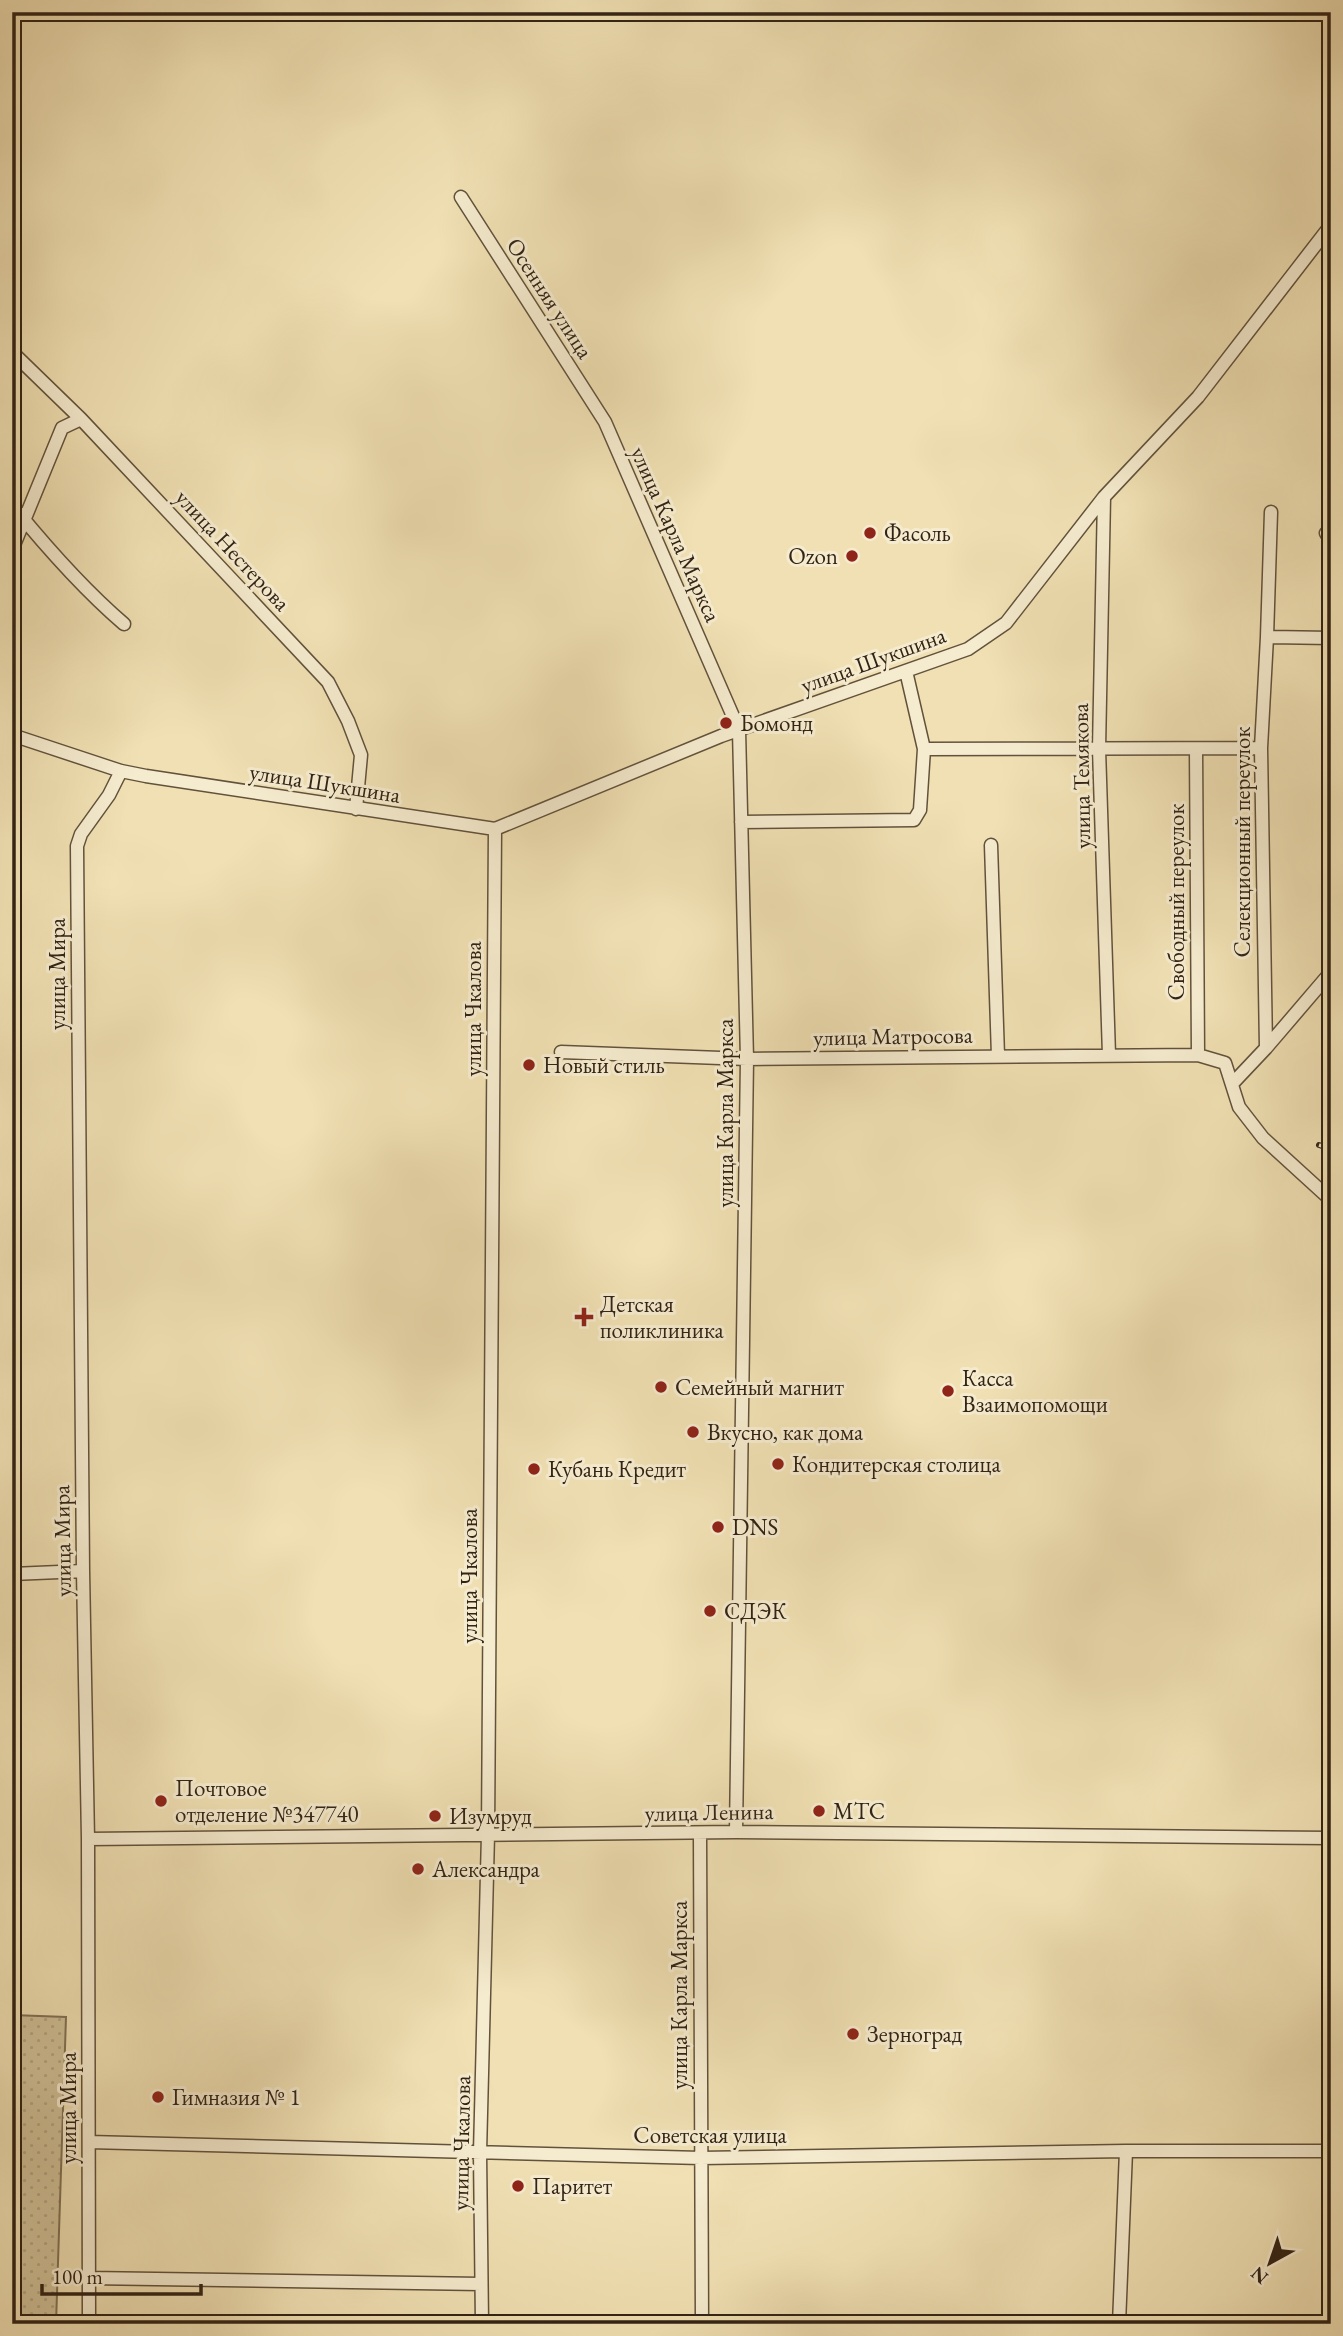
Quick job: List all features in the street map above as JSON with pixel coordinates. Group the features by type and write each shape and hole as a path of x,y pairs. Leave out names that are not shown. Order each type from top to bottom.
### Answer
{"street":[{"name":"Осенняя улица","path":"461,198 605,422"},
{"name":"улица Шукшина","path":"12,735 121,771 495,829 739,730 968,649 1006,623 1104,497 1198,397 1331,225"},
{"name":"улица Нестерова","path":"12,352 81,419 328,682 348,721 360,755 356,809"},
{"path":"12,550 62,428 81,419"},
{"name":"улица Карла Маркса","path":"605,422 739,730 747,1059 736,1832"},
{"name":"улица Темякова","path":"1104,497 1099,749 1109,1055"},
{"path":"12,505 44,545 92,596 124,624"},
{"name":"Селекционный переулок","path":"1266,1048 1261,748 1271,512"},
{"path":"1267,637 1331,638"},
{"path":"741,822 914,820 920,810 925,749 906,671"},
{"path":"925,749 1261,748"},
{"name":"Свободный переулок","path":"1196,749 1198,1055"},
{"name":"улица Мира","path":"89,2324 88,1839 83,1571 78,846 81,834 110,795 121,771"},
{"name":"улица Чкалова","path":"482,2324 480,2153 488,1834 495,829"},
{"path":"991,845 998,1056"},
{"path":"1331,972 1266,1048 1231,1084 1238,1107 1263,1138 1331,1200"},
{"name":"улица Матросова","path":"561,1052 747,1059 1198,1055 1225,1063 1231,1084"},
{"path":"12,1574 83,1571"},
{"name":"улица Ленина","path":"88,1839 736,1832 1331,1838"},
{"name":"улица Карла Маркса","path":"699,1834 702,2324"},
{"name":"Советская улица","path":"89,2142 701,2158 1126,2151 1331,2151"},
{"path":"1119,2324 1126,2151"},
{"path":"89,2278 481,2284"}],"shaded area":[{"path":"12,2015 66,2017 56,2324 12,2324"}],"railway":[{"path":"1319,1145 1331,1149"}],"place":[{"name":"Фасоль","path":"870,533"},
{"name":"Ozon","path":"852,556"},
{"name":"Бомонд","path":"726,723"},
{"name":"Новый стиль","path":"529,1065"},
{"name":"Детская поликлиника","path":"584,1317"},
{"name":"Семейный магнит","path":"661,1387"},
{"name":"Касса Взаимопомощи","path":"948,1391"},
{"name":"Вкусно, как дома","path":"693,1432"},
{"name":"Кондитерская столица","path":"778,1464"},
{"name":"Кубань Кредит","path":"534,1469"},
{"name":"DNS","path":"718,1527"},
{"name":"СДЭК","path":"710,1611"},
{"name":"Почтовое отделение №347740","path":"161,1801"},
{"name":"МТС","path":"819,1811"},
{"name":"Изумруд","path":"435,1816"},
{"name":"Александра","path":"418,1869"},
{"name":"Зерноград","path":"853,2034"},
{"name":"Гимназия № 1","path":"158,2097"},
{"name":"Паритет","path":"518,2186"}]}
